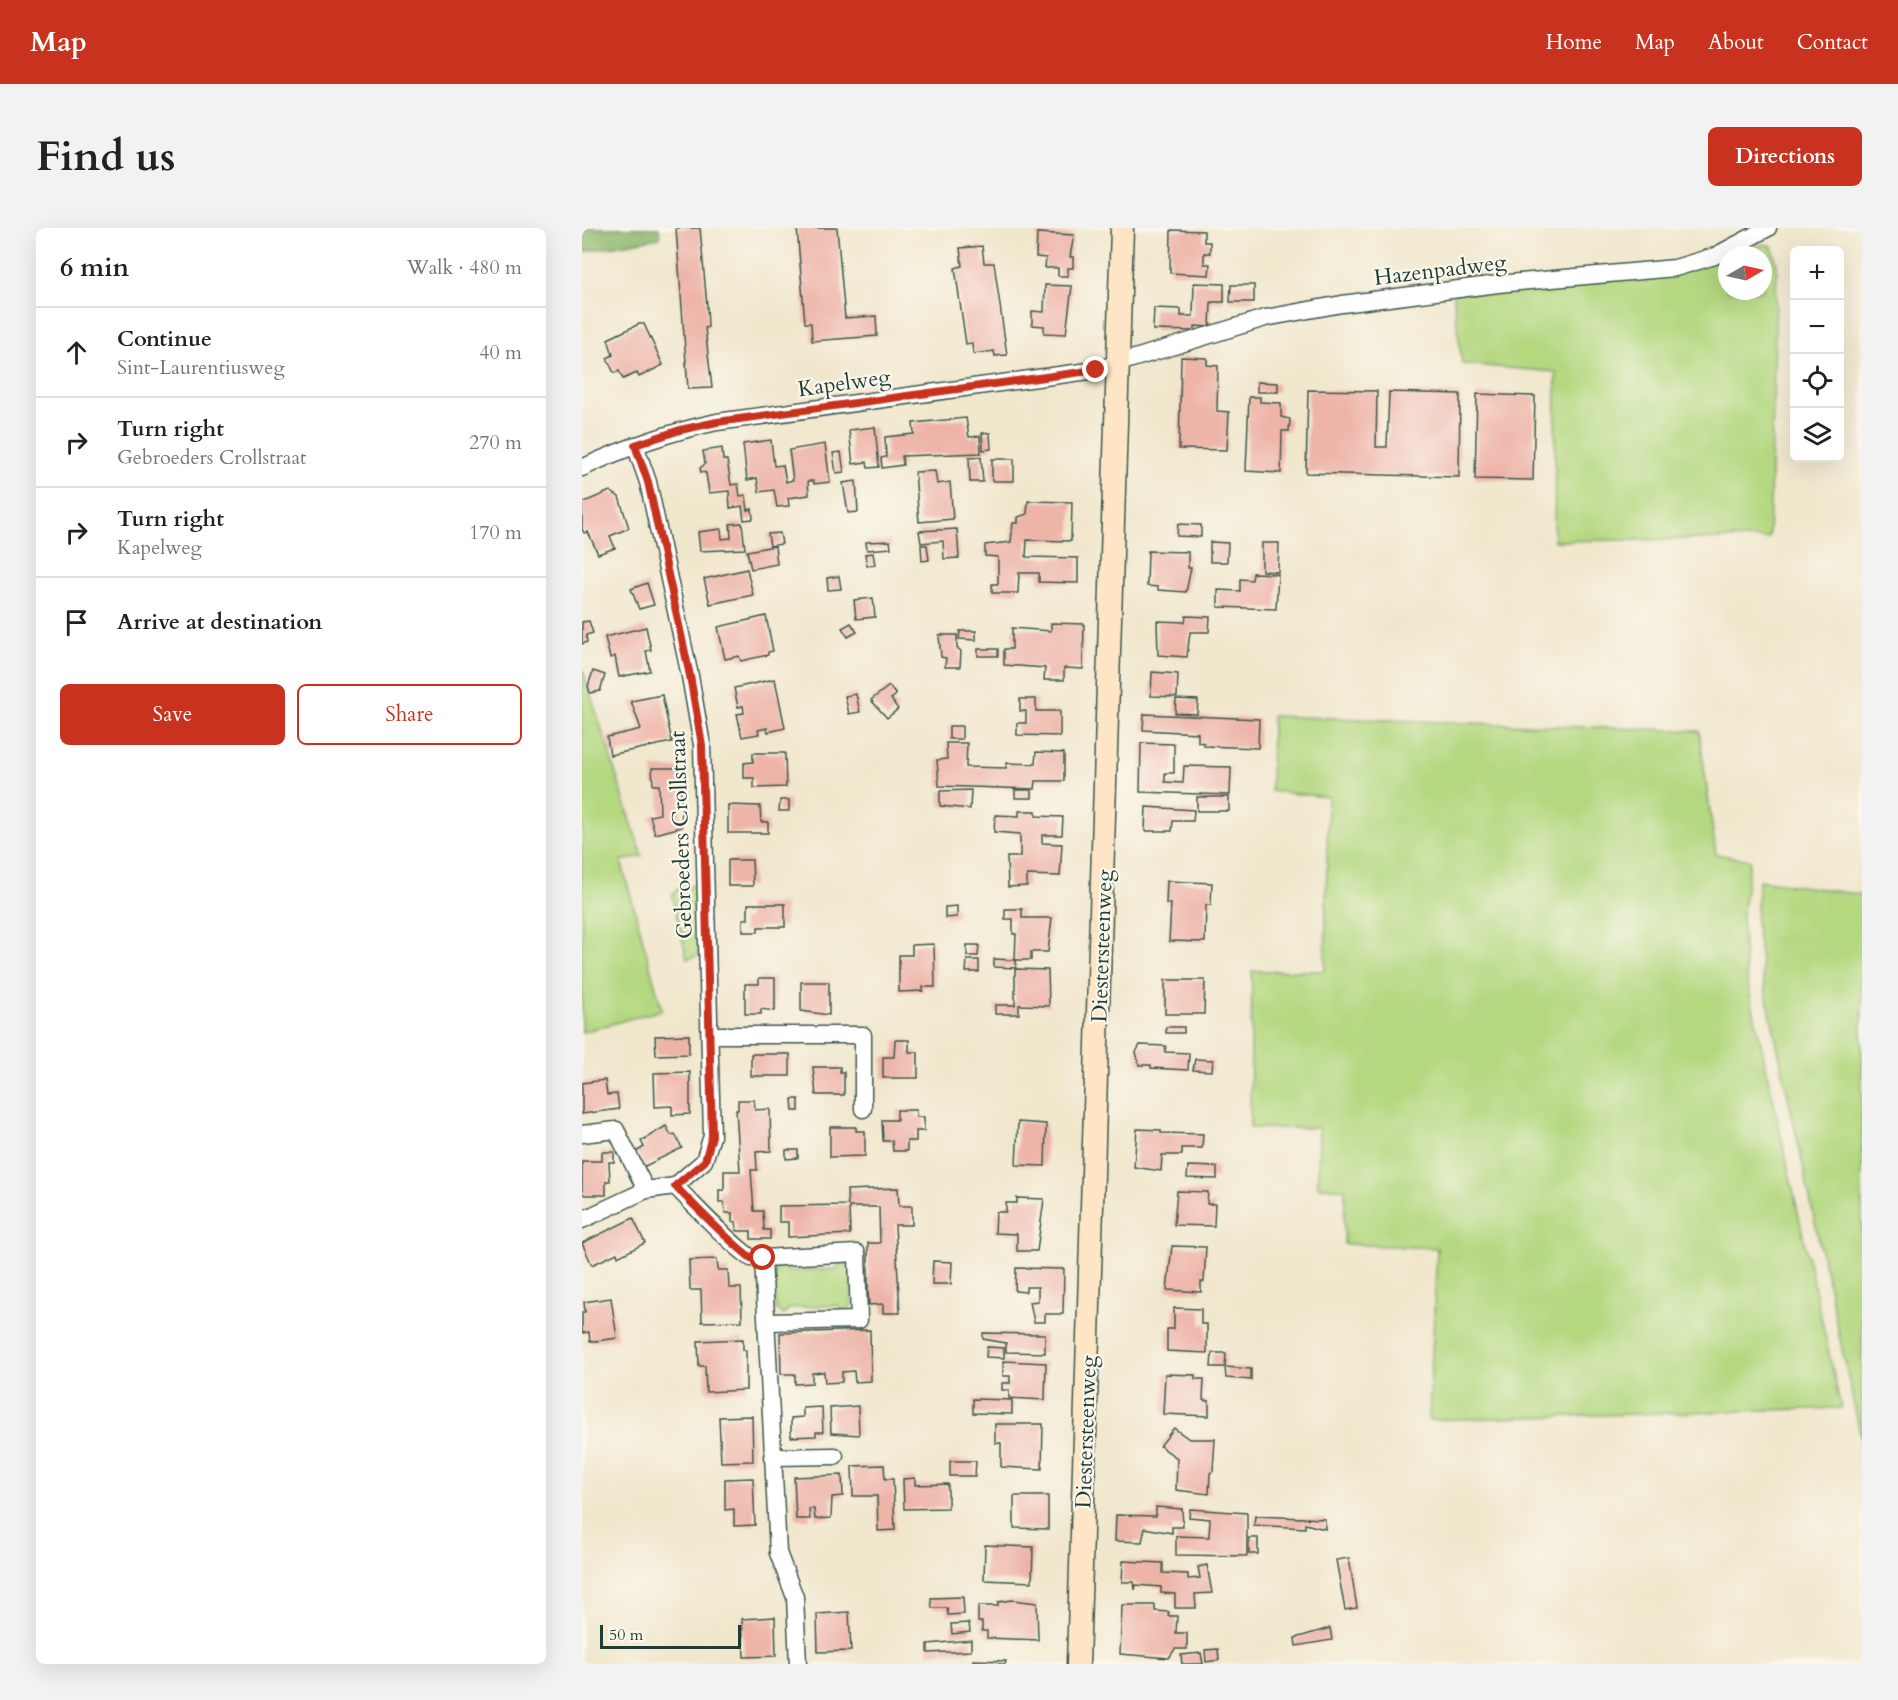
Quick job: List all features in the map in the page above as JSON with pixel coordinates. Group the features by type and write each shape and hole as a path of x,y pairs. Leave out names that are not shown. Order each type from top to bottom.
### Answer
{"main road":[{"name":"Diestersteenweg","path":"1078,1664 1122,228"}],"street":[{"name":"Hazenpadweg","path":"1118,365 1264,318 1342,304 1498,284 1675,268 1715,256 1768,228"},
{"name":"Kapelweg","path":"582,468 635,445 680,430 717,422 1096,370 1118,365"},
{"name":"Gebroeders Crollstraat","path":"635,445 648,482 690,676 702,745 712,1136 710,1150 705,1161 675,1186"},
{"path":"710,1035 863,1035 863,1109"},
{"path":"582,1134 616,1130 646,1190"},
{"path":"582,1220 646,1190 675,1186 721,1233 751,1258 857,1253 859,1320 768,1322"},
{"path":"763,1258 778,1553 795,1597 798,1664"},
{"path":"772,1457 835,1456"}],"green space":[{"path":"582,228 659,228 660,238 582,252"},
{"path":"1772,246 1777,265 1769,538 1554,541 1556,372 1462,364 1453,293 1718,257 1718,300 1772,300"},
{"path":"582,668 642,856 621,861 662,1010 582,1032"},
{"path":"1272,716 1699,731 1716,854 1750,860 1742,917 1746,976 1841,1408 1429,1420 1437,1248 1344,1244 1345,1189 1318,1187 1319,1128 1250,1128 1252,971 1325,971 1328,797 1271,791"},
{"path":"1759,880 1862,895 1862,1442 1763,979 1756,922"},
{"path":"695,885 698,890 701,948 697,956 687,959 672,896 678,888"},
{"path":"844,1260 851,1270 852,1305 845,1312 838,1305 790,1308 783,1315 776,1309 773,1274 781,1264 789,1271 836,1269"}],"building":[{"path":"676,228 700,228 707,306 708,327 705,328 712,388 688,389"},
{"path":"797,228 837,228 845,318 876,316 877,336 812,341 811,323 805,323"},
{"path":"1171,230 1204,231 1204,242 1210,242 1210,253 1204,253 1204,264 1210,264 1209,275 1170,273"},
{"path":"1037,233 1074,235 1070,257 1073,257 1073,268 1068,268 1068,276 1058,276 1058,268 1045,268 1046,258 1036,257"},
{"path":"982,246 984,263 994,263 1007,355 995,356 994,351 973,354 972,343 966,344 955,268 962,266 960,248"},
{"path":"1194,283 1224,284 1224,302 1211,302 1210,327 1195,326 1195,331 1153,330 1154,308 1181,309 1181,316 1193,316"},
{"path":"1045,285 1072,286 1066,334 1044,333 1044,326 1032,325 1032,311 1044,312"},
{"path":"1231,285 1254,285 1254,302 1230,302"},
{"path":"639,324 644,324 663,365 639,377 637,373 623,379 619,371 614,373 607,358 613,355 608,339"},
{"path":"1181,357 1207,358 1207,365 1218,366 1217,411 1229,412 1227,450 1179,449"},
{"path":"1257,382 1278,383 1278,392 1257,392"},
{"path":"1308,390 1377,391 1376,447 1387,447 1389,392 1460,394 1459,477 1306,473"},
{"path":"1477,394 1535,396 1533,480 1475,479"},
{"path":"1249,397 1260,397 1260,402 1281,403 1281,417 1290,419 1289,431 1282,431 1281,473 1246,471"},
{"path":"966,418 969,437 980,436 981,453 902,456 903,465 882,468 881,458 886,457 885,437 914,434 913,423"},
{"path":"875,427 879,467 868,468 867,462 853,464 849,430"},
{"path":"982,433 990,433 991,449 983,450"},
{"path":"771,440 774,466 783,465 786,482 793,480 789,450 825,444 830,482 814,484 814,481 808,481 809,495 788,498 789,506 777,507 774,490 759,492 757,478 747,480 743,444"},
{"path":"722,448 723,460 727,460 731,485 738,484 740,496 746,495 748,510 752,509 753,519 744,520 742,506 730,508 729,491 709,493 706,473 701,472 700,468 705,464 703,451"},
{"path":"841,452 844,472 836,473 833,453"},
{"path":"981,457 983,482 970,482 969,458"},
{"path":"992,459 1014,459 1014,481 992,481"},
{"path":"935,471 937,484 950,482 953,519 919,522 915,472"},
{"path":"856,481 858,512 848,513 843,483"},
{"path":"610,491 619,497 629,528 610,536 615,548 598,554 588,532 584,533 582,529 582,503"},
{"path":"1028,501 1072,502 1071,541 1027,540 1026,557 1078,558 1078,583 1039,582 1039,573 1019,573 1018,593 992,593 992,584 998,584 998,557 985,556 985,545 1011,542 1013,523 1018,523 1018,517 1027,514"},
{"path":"742,523 745,549 700,551 698,532 721,529 722,539 731,538 730,524"},
{"path":"1178,524 1201,525 1201,537 1177,536"},
{"path":"957,529 959,558 944,559 943,541 921,543 919,531"},
{"path":"780,533 782,544 770,546 768,534"},
{"path":"890,541 891,548 867,550 866,542"},
{"path":"1210,542 1228,543 1227,562 1210,562"},
{"path":"1262,543 1279,543 1278,572 1262,571"},
{"path":"921,545 927,545 929,560 922,561"},
{"path":"775,546 777,564 751,569 747,551"},
{"path":"1148,551 1188,552 1188,568 1191,568 1186,592 1158,590 1158,587 1147,586"},
{"path":"873,553 875,565 867,566 865,554"},
{"path":"747,569 753,595 710,604 704,579"},
{"path":"1253,573 1278,574 1276,609 1218,607 1218,590 1240,591 1240,579 1252,580"},
{"path":"839,576 841,589 828,590 827,578"},
{"path":"647,583 654,605 639,609 631,589"},
{"path":"873,598 875,617 856,619 854,600"},
{"path":"766,616 773,651 768,652 768,655 741,661 739,656 725,659 718,627"},
{"path":"1186,616 1210,617 1209,632 1190,632 1187,657 1158,655 1157,621 1185,622"},
{"path":"589,621 593,633 586,635 587,642 582,644 582,622"},
{"path":"851,623 857,632 848,637 842,628"},
{"path":"1051,623 1084,624 1083,669 1064,668 1064,680 1044,680 1045,668 1004,665 1004,649 1012,649 1012,628 1051,631"},
{"path":"646,627 651,650 646,651 650,671 619,677 615,656 610,658 605,637"},
{"path":"960,631 976,631 976,640 959,639"},
{"path":"939,635 957,635 957,648 961,651 960,667 945,667 946,658 941,657"},
{"path":"978,649 998,649 998,656 978,656"},
{"path":"593,671 605,675 600,691 590,693 588,686"},
{"path":"1152,672 1178,674 1177,697 1151,696"},
{"path":"775,679 785,728 768,732 767,728 758,730 759,734 742,737 737,714 744,713 743,706 738,707 734,688"},
{"path":"889,686 896,695 891,699 898,709 887,718 871,700"},
{"path":"856,694 860,712 849,714 845,696"},
{"path":"662,695 672,742 610,755 607,737 641,729 631,701"},
{"path":"1020,699 1036,699 1036,711 1060,711 1060,736 1017,735 1017,723 1026,723 1026,711 1020,711"},
{"path":"1176,699 1198,700 1197,714 1175,713"},
{"path":"1144,714 1259,719 1258,748 1204,746 1204,743 1198,742 1198,733 1143,730"},
{"path":"949,726 962,726 962,739 949,739"},
{"path":"946,743 967,743 966,767 1006,768 1007,763 1035,764 1036,752 1064,753 1064,781 1036,781 1035,789 939,786 937,760 947,759"},
{"path":"1141,743 1174,744 1174,773 1165,773 1165,782 1183,783 1184,766 1231,767 1230,795 1140,792"},
{"path":"753,753 785,753 786,787 754,788 754,778 744,778 744,763 753,762"},
{"path":"652,768 680,768 682,827 655,834 650,816 660,814 659,785 653,785"},
{"path":"971,790 970,809 940,806 940,791"},
{"path":"1015,790 1032,790 1032,798 1015,798"},
{"path":"1197,797 1229,797 1229,811 1197,811"},
{"path":"780,800 789,800 789,811 779,811"},
{"path":"728,805 760,806 761,822 768,822 768,833 728,833"},
{"path":"1146,807 1194,810 1193,821 1173,821 1172,831 1145,831"},
{"path":"1019,811 1036,811 1036,816 1063,817 1062,835 1042,835 1042,843 1062,844 1060,876 1027,875 1027,886 1008,887 1007,857 1020,857 1020,834 994,832 995,815 1019,816"},
{"path":"728,860 752,860 753,886 728,886"},
{"path":"1167,881 1212,883 1211,905 1206,905 1205,942 1169,941 1171,904 1166,904"},
{"path":"748,904 785,904 785,927 758,927 758,932 743,932 743,919 748,919"},
{"path":"957,906 957,917 945,918 945,907"},
{"path":"1005,909 1022,909 1022,918 1052,918 1048,952 1031,952 1031,960 1015,960 1016,934 1013,934 1013,919 1005,919"},
{"path":"934,944 935,987 923,987 923,991 899,992 899,955 912,955 912,945"},
{"path":"967,945 979,945 978,956 967,956"},
{"path":"994,959 1016,960 1016,968 994,967"},
{"path":"967,960 979,960 979,972 966,972"},
{"path":"1015,969 1048,970 1049,1006 1019,1005 1019,1014 995,1014 995,1005 1015,1005"},
{"path":"759,978 775,978 775,1011 761,1009 761,1014 745,1014 745,984 759,984"},
{"path":"1165,980 1205,980 1204,1014 1165,1014"},
{"path":"801,982 829,982 829,1015 801,1011"},
{"path":"1166,1027 1184,1027 1184,1033 1166,1033"},
{"path":"689,1035 689,1054 656,1055 655,1036"},
{"path":"895,1040 909,1040 909,1052 918,1052 918,1078 883,1078 883,1057 894,1057"},
{"path":"1140,1045 1166,1046 1165,1052 1189,1053 1188,1070 1139,1065 1136,1052"},
{"path":"751,1054 790,1054 790,1076 751,1076"},
{"path":"1195,1059 1213,1060 1212,1071 1193,1070"},
{"path":"813,1067 840,1067 840,1072 844,1072 844,1095 816,1095"},
{"path":"690,1072 690,1114 672,1115 672,1106 655,1107 654,1073"},
{"path":"605,1080 607,1095 617,1094 619,1109 582,1114 582,1083"},
{"path":"792,1099 799,1099 799,1111 793,1111"},
{"path":"738,1100 754,1100 755,1110 770,1109 771,1151 756,1152 757,1170 751,1170 754,1211 763,1211 764,1230 770,1230 770,1239 751,1239 751,1231 737,1231 736,1222 732,1222 732,1213 725,1213 724,1202 719,1202 719,1190 724,1190 724,1171 740,1171 736,1110 738,1110"},
{"path":"897,1110 916,1110 916,1117 924,1117 924,1131 916,1131 916,1141 907,1141 907,1151 893,1151 892,1141 883,1141 882,1120 897,1120"},
{"path":"1018,1122 1046,1124 1045,1166 1016,1165"},
{"path":"666,1126 671,1135 675,1134 682,1148 643,1167 636,1152 644,1147 641,1141"},
{"path":"830,1127 856,1127 856,1131 865,1131 865,1156 830,1157"},
{"path":"1137,1129 1161,1130 1161,1133 1203,1134 1202,1148 1182,1148 1182,1155 1162,1155 1161,1171 1134,1167"},
{"path":"786,1150 798,1150 798,1158 786,1159"},
{"path":"602,1152 614,1152 614,1162 609,1162 610,1181 606,1181 606,1195 585,1195 582,1193 582,1161 602,1161"},
{"path":"1188,1166 1217,1167 1217,1179 1187,1178"},
{"path":"898,1188 899,1206 912,1206 912,1225 895,1225 900,1313 883,1313 883,1304 869,1305 868,1293 868,1243 880,1243 879,1207 849,1207 850,1234 788,1237 788,1222 779,1222 779,1206 848,1205 847,1190"},
{"path":"1177,1191 1208,1192 1207,1204 1215,1204 1214,1226 1174,1225"},
{"path":"1017,1198 1044,1199 1037,1251 1017,1251 1017,1234 995,1233 996,1212 1006,1212 1006,1203 1017,1203"},
{"path":"633,1218 645,1243 618,1257 617,1253 592,1265 582,1243"},
{"path":"1172,1246 1206,1247 1204,1282 1201,1282 1201,1292 1167,1290"},
{"path":"717,1259 718,1270 728,1270 729,1288 741,1288 742,1321 702,1322 701,1290 690,1290 689,1260"},
{"path":"933,1261 952,1262 951,1284 932,1284"},
{"path":"1016,1268 1064,1269 1063,1314 1045,1314 1045,1322 1034,1322 1030,1302 1038,1301 1038,1287 1026,1287 1026,1292 1015,1291"},
{"path":"611,1298 617,1338 590,1342 589,1332 582,1333 584,1302"},
{"path":"1174,1308 1201,1309 1201,1324 1207,1324 1207,1353 1167,1351 1167,1329 1174,1329"},
{"path":"870,1330 871,1381 855,1382 854,1371 842,1372 842,1382 825,1383 824,1372 812,1373 812,1383 795,1384 795,1374 781,1374 780,1333"},
{"path":"983,1333 1045,1334 1045,1353 1006,1352 1006,1343 983,1339"},
{"path":"743,1339 743,1350 746,1350 746,1390 706,1392 705,1366 699,1366 698,1341"},
{"path":"987,1347 1004,1348 1004,1358 986,1357"},
{"path":"1212,1353 1226,1353 1225,1367 1211,1367"},
{"path":"1003,1361 1046,1363 1045,1400 1009,1398 1009,1390 1002,1390 1002,1383 1010,1383 1010,1376 1003,1376"},
{"path":"1225,1367 1251,1369 1251,1380 1226,1378"},
{"path":"1165,1374 1195,1375 1195,1379 1204,1379 1203,1400 1209,1401 1209,1416 1163,1414"},
{"path":"973,1399 1012,1400 1012,1414 973,1413"},
{"path":"858,1406 859,1435 831,1433 830,1408"},
{"path":"822,1407 823,1432 816,1432 816,1436 791,1437 791,1418 803,1417 803,1408"},
{"path":"752,1416 753,1461 721,1462 719,1417"},
{"path":"995,1424 1043,1424 1042,1469 1001,1467 1001,1443 995,1443"},
{"path":"1174,1428 1189,1439 1215,1439 1209,1494 1176,1490 1177,1458 1160,1446"},
{"path":"950,1461 976,1461 975,1476 950,1476"},
{"path":"884,1465 885,1479 893,1479 895,1530 878,1531 877,1496 853,1496 852,1466"},
{"path":"842,1475 843,1496 832,1497 831,1518 815,1519 814,1509 809,1509 810,1519 796,1519 794,1477"},
{"path":"753,1478 755,1525 734,1526 734,1509 725,1510 725,1479"},
{"path":"915,1478 915,1485 948,1484 948,1508 904,1509 903,1479"},
{"path":"1014,1496 1048,1496 1048,1529 1014,1528"},
{"path":"1156,1507 1182,1509 1183,1527 1172,1527 1172,1533 1145,1528 1142,1542 1115,1541 1116,1515 1156,1516"},
{"path":"1190,1509 1247,1513 1247,1556 1176,1555 1176,1536 1209,1537 1210,1519 1189,1517"},
{"path":"1255,1516 1325,1519 1325,1529 1305,1524 1305,1528 1254,1525"},
{"path":"1249,1538 1258,1538 1258,1554 1249,1554"},
{"path":"985,1545 1033,1547 1032,1582 984,1580"},
{"path":"1349,1558 1357,1608 1345,1610 1336,1560"},
{"path":"1123,1561 1163,1563 1163,1573 1188,1574 1188,1579 1200,1578 1198,1567 1207,1565 1212,1593 1195,1594 1196,1608 1175,1608 1175,1594 1161,1593 1161,1587 1136,1585 1135,1590 1134,1582 1122,1582"},
{"path":"963,1597 964,1614 948,1615 947,1608 932,1608 931,1598"},
{"path":"1012,1600 1037,1603 1038,1640 987,1638 987,1631 982,1631 982,1622 978,1622 978,1606 998,1606 998,1602"},
{"path":"1122,1605 1155,1605 1155,1611 1169,1612 1168,1616 1177,1616 1176,1633 1187,1633 1187,1649 1175,1649 1169,1658 1120,1654"},
{"path":"849,1612 851,1651 818,1652 817,1614"},
{"path":"775,1617 776,1656 744,1657 742,1619"},
{"path":"969,1623 970,1632 952,1634 951,1624"},
{"path":"1330,1628 1332,1640 1296,1646 1295,1638"},
{"path":"971,1640 971,1651 928,1653 928,1644"},
{"path":"1218,1649 1219,1660 1206,1662 1205,1650"},
{"path":"1201,1653 1203,1664 1182,1664 1181,1655"},
{"path":"973,1660 1006,1661 1005,1664 972,1664"}],"route":[{"path":"763,1258 751,1258 744,1253 675,1186 705,1161 710,1150 712,1136 702,745 690,676 648,482 635,445 680,430 717,422 1096,370"}]}
